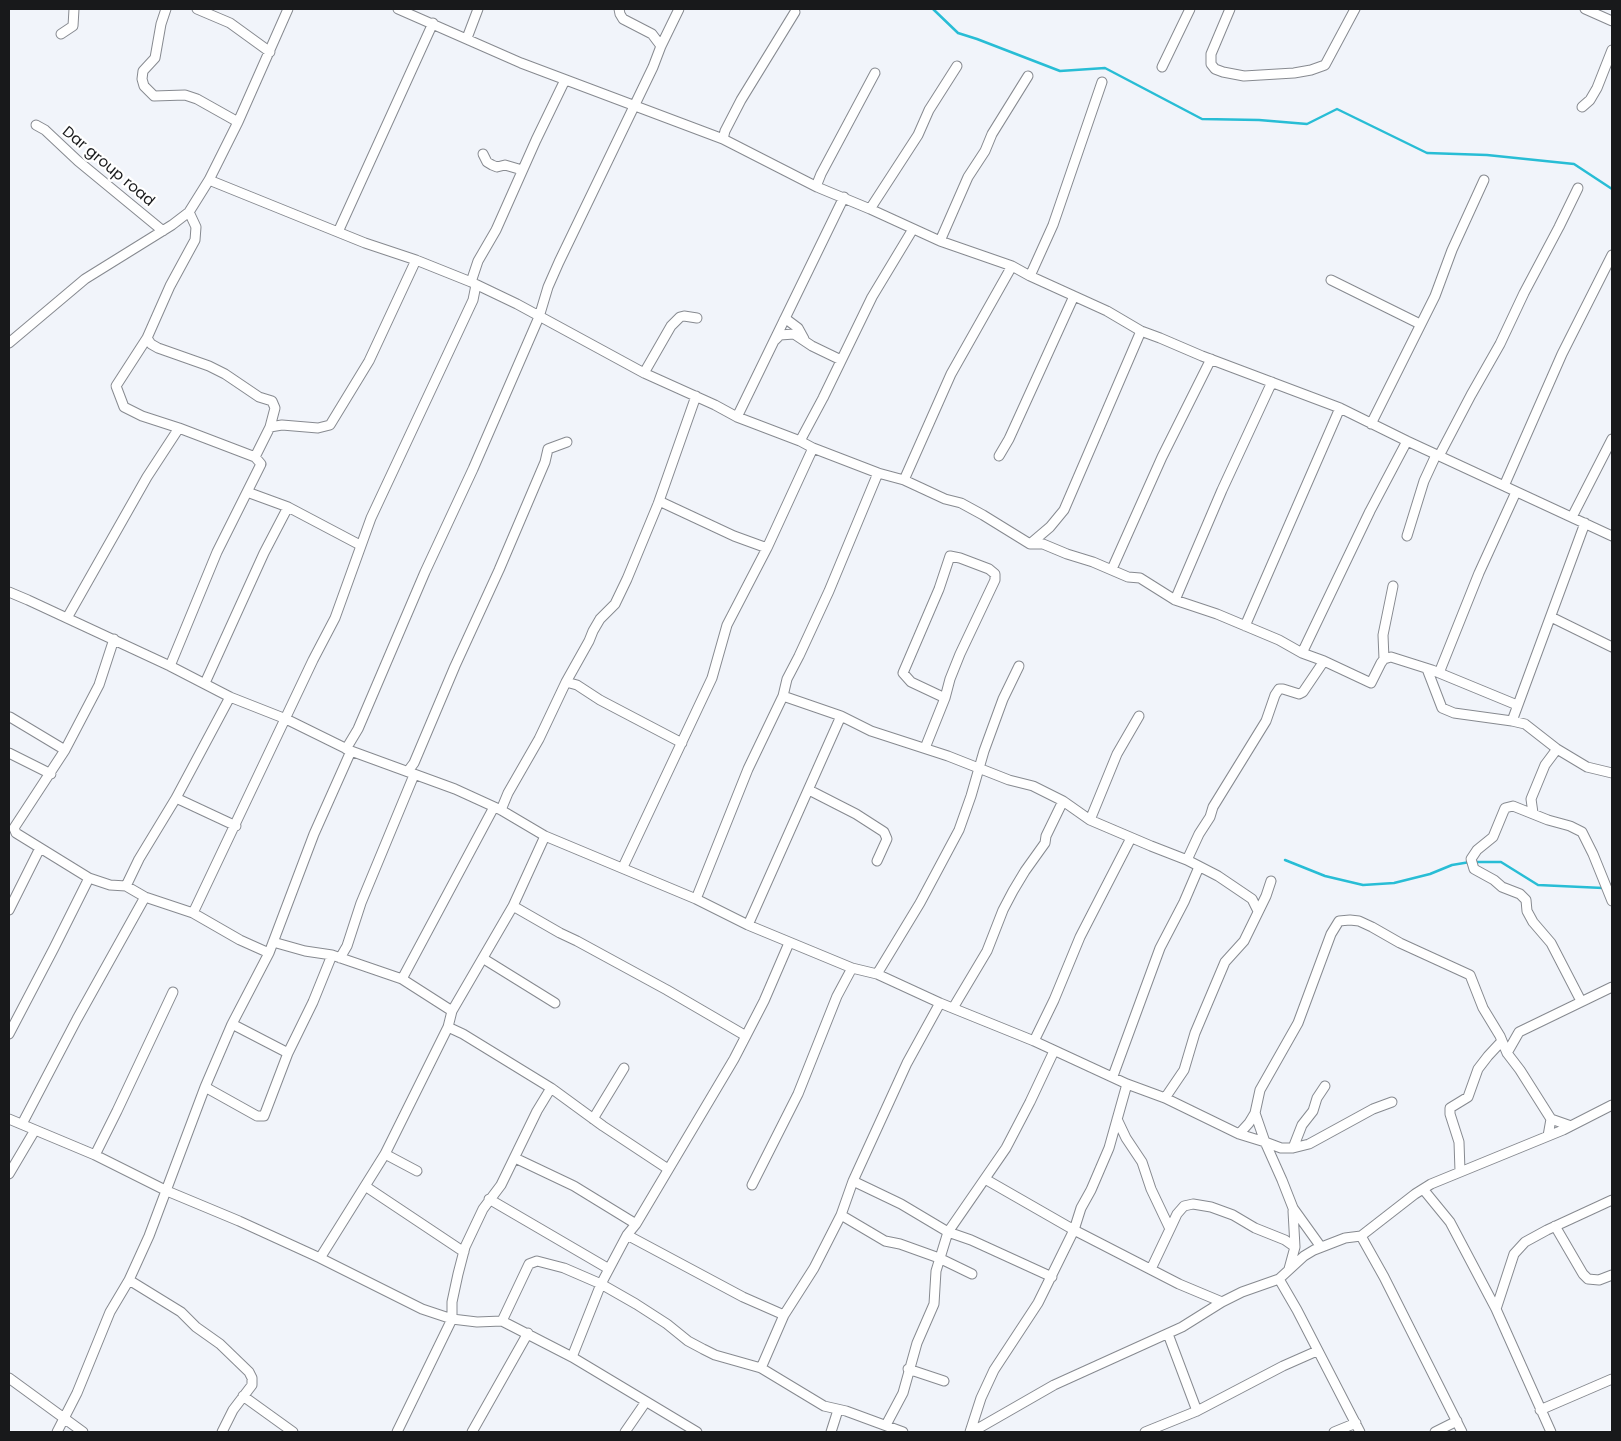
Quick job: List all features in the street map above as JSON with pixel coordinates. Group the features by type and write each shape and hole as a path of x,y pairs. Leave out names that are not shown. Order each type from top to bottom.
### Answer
{"street":[{"path":"61,34 73,26 74,9"},
{"path":"166,9 161,24 155,58 142,71 144,86 154,96 185,95 196,99 238,122"},
{"path":"196,9 230,23 270,52"},
{"path":"9,343 85,279 189,212 209,180 238,122 288,9"},
{"path":"398,9 521,63 723,139 817,188 870,209 940,241 1012,266 1030,276 1107,310 1141,332 1340,408 1612,536"},
{"path":"467,38 478,9"},
{"path":"619,9 624,19 652,34 661,46"},
{"path":"57,1432 77,1393 110,1312 129,1280 149,1236 205,1088 232,1024 269,953 314,834 349,750 539,317 548,287 653,67 678,9"},
{"path":"1162,67 1190,9"},
{"path":"1230,9 1211,54 1211,64 1215,69 1223,72 1244,76 1294,73 1325,65 1355,9"},
{"path":"1585,9 1612,21"},
{"path":"723,139 725,131 741,100 795,12"},
{"path":"338,232 433,23"},
{"path":"1582,107 1590,100 1597,88 1612,50"},
{"path":"870,209 918,135 930,110 957,66"},
{"path":"817,188 821,174 875,73"},
{"path":"940,241 979,157 985,151 992,134 1028,76"},
{"path":"193,914 313,660 335,618 371,518 473,300 478,261 496,230 565,80"},
{"path":"1030,276 1053,225 1102,82"},
{"name":"Dar group road","path":"36,125 45,130 78,161 162,231"},
{"path":"483,154 487,162 492,165 497,167 505,165 522,170"},
{"path":"209,180 474,284 517,304 644,373 737,417 800,441 813,448 878,473 904,480 946,499 960,503 1030,544 1043,544 1112,569 1128,577 1140,578 1175,600 1217,614 1279,640 1302,653 1324,661 1370,683 1377,668 1384,659 1383,635 1394,586"},
{"path":"1371,424 1435,296 1452,250 1484,180"},
{"path":"1407,536 1424,481 1500,344 1578,188"},
{"path":"737,417 844,198"},
{"path":"170,666 218,552 261,464 255,457 128,410 121,401 116,389 117,383 147,338 170,286 194,240 196,226 189,212"},
{"path":"800,441 820,405 872,297 913,229"},
{"path":"1504,486 1562,354 1612,255"},
{"path":"270,427 282,425 318,428 330,425 369,361 416,260"},
{"path":"904,480 951,374 1012,266"},
{"path":"1331,280 1420,324"},
{"path":"1000,456 1074,296"},
{"path":"644,373 671,326 680,317 696,318"},
{"path":"784,320 786,319 798,328 804,340"},
{"path":"1030,544 1064,510 1141,332"},
{"path":"774,340 780,335 791,333 841,360"},
{"path":"147,338 151,344 158,348 209,366 225,374 259,397 272,401 276,408 270,427 255,457"},
{"path":"1112,569 1210,358"},
{"path":"1175,600 1222,490 1272,382"},
{"path":"402,979 554,709 566,682 589,641 592,631 600,618 615,604 639,552 659,501 696,396"},
{"path":"1245,626 1340,408"},
{"path":"67,618 147,477 179,428"},
{"path":"1572,517 1612,439"},
{"path":"1302,653 1370,511 1407,441"},
{"path":"205,1088 257,1116 264,1116 288,1053 336,956 347,946 361,903 414,763 455,666 499,570 545,462 548,449 567,442"},
{"path":"623,867 712,678 727,626 767,548 813,448"},
{"path":"696,898 748,769 783,696 787,679 803,649 829,591 878,473"},
{"path":"247,492 288,507 360,545"},
{"path":"1439,673 1479,573 1516,492"},
{"path":"659,501 734,536 767,548"},
{"path":"204,683 264,553 288,507"},
{"path":"1512,720 1585,523"},
{"path":"925,748 945,698 950,679 996,580 995,574 989,569 950,556 939,589 904,673 911,682 945,698"},
{"path":"9,592 114,639 230,697 286,719 349,750 455,789 498,808 545,836 696,898 748,925 789,943 852,968 877,974 940,1003 1034,1041 1128,1084 1165,1098 1240,1134 1281,1148 1293,1148 1309,1144 1374,1109 1392,1102"},
{"path":"1551,617 1612,647"},
{"path":"114,639 99,684 65,750 51,774 11,828 18,836 89,878 110,885 126,886 145,897 193,914 240,940 269,953"},
{"path":"1384,659 1401,659 1517,705"},
{"path":"1187,860 1213,807 1266,721 1279,689 1283,688 1299,694 1303,692 1324,661"},
{"path":"877,974 920,903 959,830 1003,699 1018,666"},
{"path":"1427,669 1442,708 1454,713 1512,720 1525,724 1557,750 1587,767 1612,773"},
{"path":"566,682 577,686 682,743"},
{"path":"783,696 841,716 871,732 925,748 1009,780 1033,786 1063,801 1090,820 1187,860 1218,876 1252,899 1258,911"},
{"path":"126,886 230,697"},
{"path":"748,925 841,716"},
{"path":"1090,820 1117,754 1139,716"},
{"path":"10,717 65,750"},
{"path":"1532,813 1531,799 1545,765 1557,750"},
{"path":"9,753 51,774"},
{"path":"809,790 856,814 884,832 887,839 877,861"},
{"path":"176,798 236,826"},
{"path":"1518,808 1531,799"},
{"path":"954,1008 987,951 1003,910 1013,891 1045,843 1046,836 1063,801"},
{"path":"1581,1001 1551,943 1527,912 1526,900 1520,894 1502,887 1494,880 1474,869 1471,862 1474,854 1493,837 1505,808 1513,806 1582,832 1612,901"},
{"path":"320,1258 385,1154 448,1027 452,1011 484,959 513,906 545,836"},
{"path":"1034,1041 1080,937 1130,838"},
{"path":"9,910 40,848"},
{"path":"1112,1076 1160,948 1184,902 1199,867"},
{"path":"9,1034 89,878"},
{"path":"1165,1098 1184,1070 1195,1033 1225,962 1244,941 1266,896 1271,881"},
{"path":"22,1124 77,1019 145,897"},
{"path":"513,906 667,990 746,1036"},
{"path":"1240,1134 1249,1124 1255,1113 1260,1090 1298,1023 1323,959 1327,943 1339,921 1359,921 1400,943 1470,975 1483,1008 1500,1036 1507,1053 1551,1119 1571,1126"},
{"path":"273,942 305,951 336,956 402,979 452,1011"},
{"path":"572,1357 601,1284 627,1235 636,1224 746,1036 789,943"},
{"path":"484,959 555,1003"},
{"path":"752,1185 798,1094 837,996 852,968"},
{"path":"1507,1053 1519,1032 1612,987"},
{"path":"95,1155 173,992"},
{"path":"760,1368 784,1315 814,1268 841,1215 853,1181 907,1063 940,1003"},
{"path":"232,1024 288,1053"},
{"path":"448,1027 463,1034 550,1088 668,1170"},
{"path":"1460,1171 1459,1142 1450,1114 1450,1108 1468,1097 1478,1069 1501,1042"},
{"path":"886,1425 903,1394 908,1369 934,1304 936,1271 948,1232 1006,1148 1054,1050"},
{"path":"593,1118 624,1068"},
{"path":"971,1432 981,1398 994,1370 1038,1303 1074,1230 1081,1208 1109,1148 1128,1084"},
{"path":"1293,1148 1302,1125 1312,1111 1317,1098 1325,1086"},
{"path":"397,1432 452,1318 452,1302 464,1252 482,1209 500,1185 550,1088"},
{"path":"971,1432 1054,1385 1168,1334 1242,1292 1279,1279 1304,1256 1321,1247 1345,1238 1361,1236 1423,1189 1460,1171 1571,1126 1612,1105"},
{"path":"1255,1113 1293,1208 1321,1247"},
{"path":"9,1119 95,1155 166,1191 239,1220 422,1309 452,1318 477,1322 502,1321 572,1357 697,1432"},
{"path":"1118,1119 1126,1138 1142,1162 1151,1189 1170,1229"},
{"path":"1548,1136 1551,1119"},
{"path":"9,1174 35,1130"},
{"path":"385,1154 417,1171"},
{"path":"515,1158 574,1186 636,1224"},
{"path":"985,1180 1074,1230 1222,1302"},
{"path":"853,1181 901,1204 948,1232 971,1240 1052,1277"},
{"path":"365,1186 464,1252"},
{"path":"1423,1189 1450,1222 1496,1308 1551,1432"},
{"path":"489,1199 520,1219 556,1237 609,1269"},
{"path":"1496,1308 1514,1254 1531,1238 1612,1200"},
{"path":"1151,1269 1176,1214 1184,1206 1193,1204 1211,1207 1233,1215 1255,1228 1285,1240 1295,1247"},
{"path":"1289,1269 1295,1247 1293,1208"},
{"path":"841,1215 885,1241 900,1244 939,1258 972,1274"},
{"path":"1555,1226 1582,1274 1588,1279 1599,1280 1612,1275"},
{"path":"627,1235 743,1297 784,1315"},
{"path":"1361,1236 1384,1277 1462,1432"},
{"path":"502,1321 526,1268 531,1262 537,1261 564,1268 601,1284 652,1314 688,1341 715,1355 760,1368 824,1406 846,1411 903,1432"},
{"path":"1279,1279 1360,1432"},
{"path":"129,1280 181,1312 196,1327 220,1344 249,1372 252,1378 252,1385 233,1410 222,1432"},
{"path":"472,1432 528,1333"},
{"path":"1168,1334 1197,1410"},
{"path":"1145,1432 1197,1410 1282,1366 1317,1351"},
{"path":"908,1369 944,1381"},
{"path":"9,1378 83,1432"},
{"path":"1540,1410 1612,1380"},
{"path":"243,1396 293,1432"},
{"path":"625,1432 645,1402"},
{"path":"831,1432 838,1410"},
{"path":"1435,1432 1457,1421"},
{"path":"1334,1432 1356,1422"}],"waterway":[{"path":"933,9 958,33 1060,71 1105,68 1202,119 1259,120 1307,124 1337,109 1427,153 1487,155 1574,164 1612,189"},
{"path":"1285,860 1325,876 1363,885 1394,883 1430,874 1452,865 1470,862"},
{"path":"1475,862 1501,862 1538,885 1603,888"}]}
